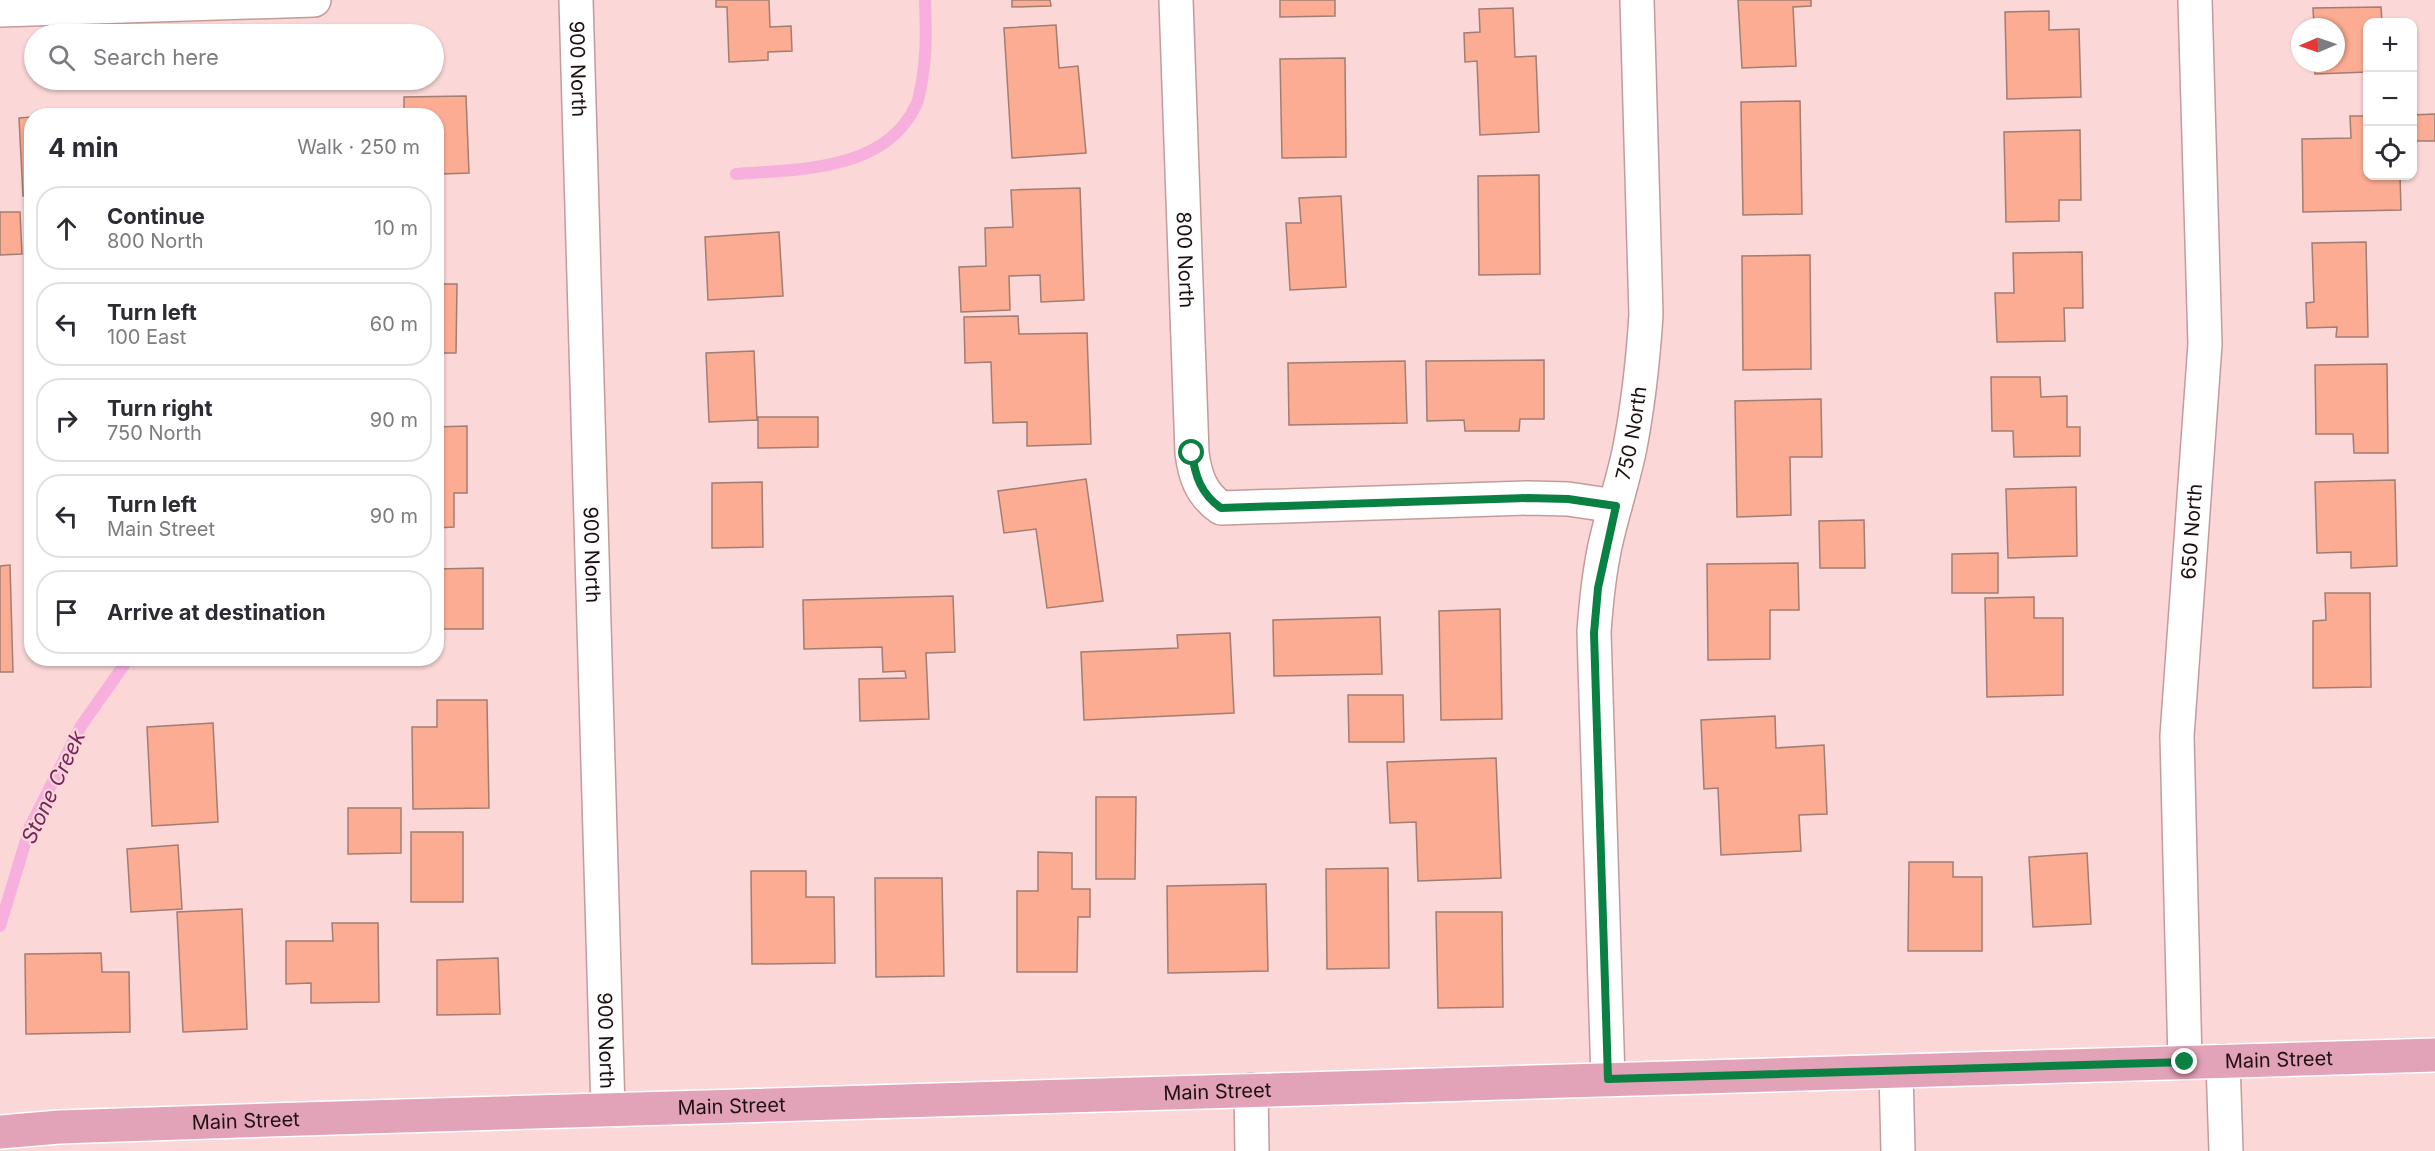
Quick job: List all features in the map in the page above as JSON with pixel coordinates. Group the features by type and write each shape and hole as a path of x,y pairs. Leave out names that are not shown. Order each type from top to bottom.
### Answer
{"main road":[{"name":"Main Street","path":"0,1132 59,1127 2435,1055"}],"street":[{"path":"0,10 314,0"},
{"name":"900 North","path":"576,0 608,1110"},
{"name":"800 North","path":"1176,0 1192,453 1200,485 1208,499 1221,508 1528,498 1568,499 1616,506"},
{"name":"750 North","path":"1608,1079 1594,633 1598,588 1638,405 1646,315 1637,0"},
{"name":"650 North","path":"2185,1062 2177,736 2205,344 2195,0"},
{"path":"2223,1061 2226,1151"},
{"path":"1896,1071 1898,1151"},
{"path":"1251,1090 1252,1151"}],"building":[{"path":"716,0 769,0 770,27 791,26 792,51 768,52 768,60 729,62 727,7 716,7"},
{"path":"1012,0 1050,0 1051,6 1012,7"},
{"path":"1280,0 1335,0 1335,16 1280,17"},
{"path":"1738,0 1811,0 1811,6 1793,7 1796,66 1742,68"},
{"path":"2381,7 2382,18 2363,18 2363,72 2315,74 2315,72 2345,72 2345,18 2314,18 2313,8"},
{"path":"1513,8 1515,57 1536,56 1539,132 1480,135 1477,61 1465,62 1464,33 1480,32 1479,9"},
{"path":"2049,11 2049,30 2079,29 2081,97 2007,99 2005,12"},
{"path":"1056,25 1059,68 1078,66 1086,153 1012,158 1004,28"},
{"path":"1345,58 1346,157 1282,158 1280,59"},
{"path":"466,96 469,173 444,174 444,108 404,108 404,97"},
{"path":"1800,101 1802,214 1743,215 1741,102"},
{"path":"2435,114 2435,141 2417,141 2417,115"},
{"path":"2350,116 2363,116 2363,180 2400,180 2401,210 2303,212 2302,139 2351,138"},
{"path":"19,118 24,118 23,196"},
{"path":"2080,130 2081,200 2059,200 2059,221 2006,222 2004,132"},
{"path":"1539,175 1540,274 1479,275 1478,176"},
{"path":"1080,188 1084,300 1041,302 1040,275 1009,276 1010,310 961,312 959,267 986,266 985,228 1013,227 1011,190"},
{"path":"1341,196 1346,287 1290,290 1286,223 1301,223 1299,198"},
{"path":"0,212 20,212 22,254 0,255"},
{"path":"779,232 783,296 708,300 705,237"},
{"path":"2366,242 2368,337 2336,337 2337,327 2307,328 2306,303 2314,302 2312,243"},
{"path":"2082,252 2083,308 2064,308 2065,341 1997,342 1995,293 2014,293 2013,253"},
{"path":"1810,255 1811,369 1743,370 1742,256"},
{"path":"444,284 457,284 456,353 444,353"},
{"path":"1018,316 1019,334 1087,333 1091,444 1027,446 1027,422 993,423 991,362 965,363 964,317"},
{"path":"754,351 757,420 709,422 706,353"},
{"path":"1544,360 1544,419 1520,419 1519,431 1465,431 1464,420 1427,421 1426,361"},
{"path":"1405,361 1407,423 1289,425 1288,363"},
{"path":"2387,364 2388,453 2354,453 2353,434 2316,434 2315,365"},
{"path":"1991,377 2040,377 2041,397 2067,396 2067,427 2080,427 2080,456 2014,457 2013,431 1992,431"},
{"path":"1821,399 1822,457 1790,457 1791,515 1737,517 1735,401"},
{"path":"758,417 818,417 818,447 758,448"},
{"path":"467,426 467,493 454,493 454,527 444,528 444,427"},
{"path":"1086,479 1103,601 1047,608 1036,529 1004,533 998,491"},
{"path":"2395,480 2397,566 2351,568 2351,552 2317,553 2315,482"},
{"path":"762,482 763,547 712,548 712,483"},
{"path":"2076,487 2077,556 2008,558 2006,489"},
{"path":"1864,520 1865,568 1820,568 1819,521"},
{"path":"1998,553 1998,593 1952,593 1952,554"},
{"path":"1798,563 1799,610 1770,610 1770,659 1708,660 1707,564"},
{"path":"10,565 13,672 0,672 0,566"},
{"path":"483,568 483,629 444,629 444,569"},
{"path":"2325,593 2370,593 2371,687 2313,688 2313,621 2326,620"},
{"path":"953,596 955,652 926,653 929,719 860,721 859,679 906,678 905,671 883,672 882,647 804,649 803,600"},
{"path":"2034,597 2034,618 2063,618 2063,695 1987,697 1985,598"},
{"path":"1500,609 1502,719 1441,720 1439,611"},
{"path":"1380,617 1382,674 1274,676 1273,620"},
{"path":"1230,633 1234,713 1084,720 1081,652 1178,648 1177,635"},
{"path":"1348,695 1403,695 1404,742 1349,742"},
{"path":"437,700 487,700 489,808 413,809 412,727 437,727"},
{"path":"1775,716 1776,748 1824,745 1827,814 1799,815 1801,851 1721,855 1718,788 1704,789 1701,720"},
{"path":"213,723 218,822 152,826 147,727"},
{"path":"1496,758 1501,878 1418,881 1416,822 1390,823 1387,762"},
{"path":"1096,797 1136,797 1135,879 1096,879"},
{"path":"348,808 401,808 401,853 348,854"},
{"path":"411,832 463,832 463,902 411,902"},
{"path":"178,845 182,909 131,912 127,849"},
{"path":"1038,852 1072,853 1072,889 1090,889 1090,917 1078,917 1077,972 1017,972 1017,891 1038,891"},
{"path":"2087,853 2091,924 2033,927 2029,857"},
{"path":"1909,862 1953,862 1953,877 1982,877 1982,951 1908,951"},
{"path":"1388,868 1389,968 1327,969 1326,869"},
{"path":"751,871 806,871 806,897 834,897 835,963 752,964"},
{"path":"875,878 942,878 944,976 876,977"},
{"path":"1266,884 1268,971 1168,973 1167,886"},
{"path":"242,909 247,1029 183,1032 177,912"},
{"path":"1436,912 1502,912 1503,1007 1438,1008"},
{"path":"332,923 378,923 379,1002 311,1003 311,983 286,984 286,941 333,941"},
{"path":"101,953 102,972 129,972 130,1032 26,1034 25,954"},
{"path":"498,958 500,1014 437,1015 437,960"}],"waterway":[{"name":"Stone Creek","path":"736,174 786,171 838,163 862,155 884,143 902,127 917,103 921,87 926,34 925,0"},
{"name":"Stone Creek","path":"0,926 30,827 81,726 123,666"}],"route":[{"path":"1192,453 1194,469 1200,485 1208,499 1221,508 1528,498 1568,499 1616,506 1605,546 1594,633 1608,1079 2185,1062"}]}
